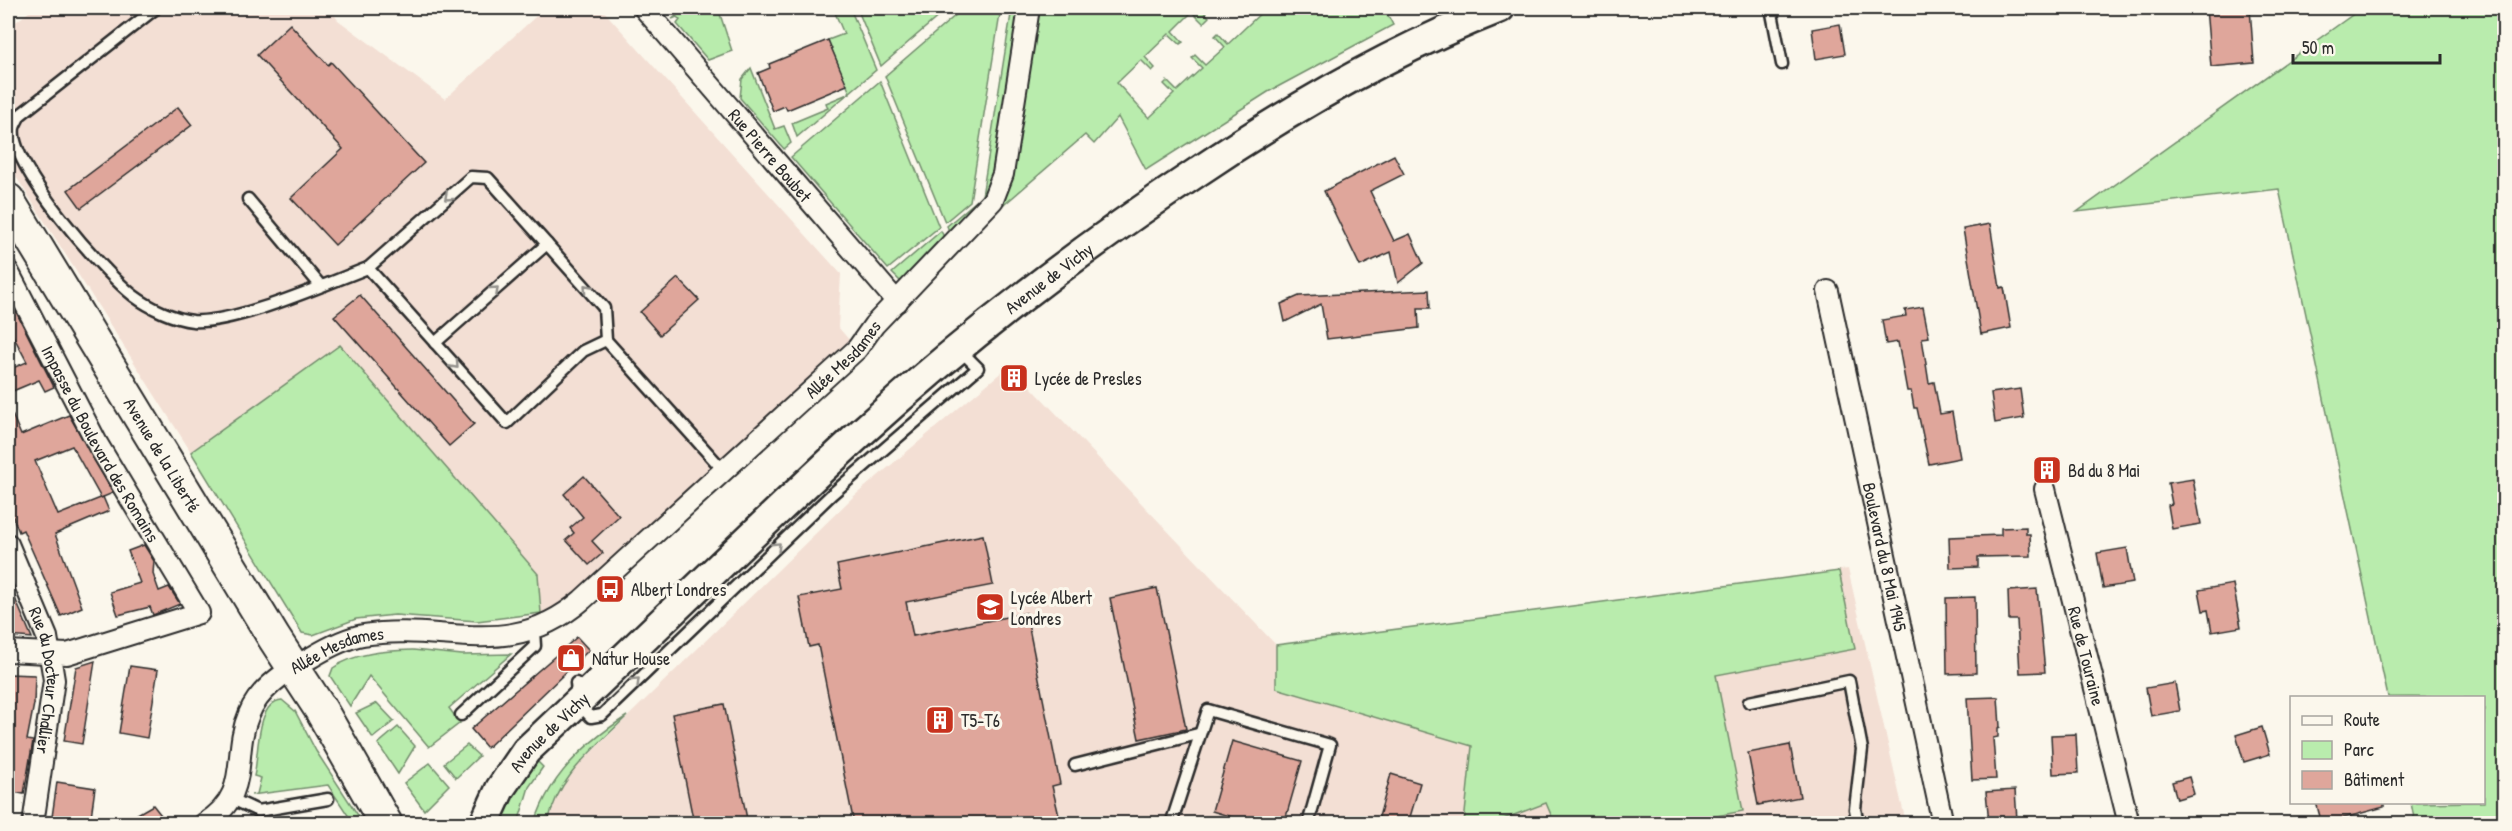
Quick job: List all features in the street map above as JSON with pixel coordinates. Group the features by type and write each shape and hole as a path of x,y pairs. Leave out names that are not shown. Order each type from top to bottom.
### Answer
{"main road":[{"name":"Avenue de Vichy","path":"465,824 487,780 515,739 577,693 655,629 866,429 969,359 995,320 1146,207 1265,126 1365,69 1500,8"},
{"name":"Avenue de la Liberté","path":"8,200 321,710 386,824"},
{"name":"Avenue de Vichy","path":"484,824 500,789 526,752 577,693"},
{"name":"Avenue de la Liberté","path":"321,710 406,824"}],"street":[{"name":"Rue Pierre Boubet","path":"644,8 897,302"},
{"name":"Allée Mesdames","path":"204,824 222,810 231,798 242,760 248,714 265,690 295,668 311,657 361,636 403,632 469,637 534,631 567,613 857,349 897,302 985,211 999,188 1029,8"},
{"name":"Impasse du Boulevard des Romains","path":"8,271 98,445 200,613 67,654 52,654"},
{"name":"Boulevard du 8 Mai 1945","path":"1827,291 1943,824"},
{"name":"Rue de Touraine","path":"2045,489 2129,824"},
{"name":"Rue du Docteur Challier","path":"8,544 52,654 54,680 33,824"},
{"path":"8,651 52,654"}],"lane":[{"path":"156,8 20,115 14,128 17,145 44,196 75,236 135,297 160,312 193,321 231,317 368,268 471,177 488,178 604,308 606,340 724,471"},
{"path":"1771,8 1782,64"},
{"path":"248,199 320,285"},
{"path":"435,343 547,244"},
{"path":"368,268 507,423 584,351 606,340"},
{"path":"577,693 591,717 602,715 969,359"},
{"path":"461,715 535,646 534,631"},
{"path":"1749,702 1849,681 1862,749 1855,809 1858,824"},
{"path":"1171,824 1198,734 1208,710 1330,745 1308,824"},
{"path":"1075,765 1198,734"},
{"path":"231,798 258,811 328,799"}],"shaded area":[{"path":"34,8 329,8 338,20 445,99 545,8 601,8 841,274 838,327 857,349 534,631 541,613 340,345 191,452 8,164 8,28"},
{"name":"Lycée Albert Londres","path":"1010,365 1276,645 1848,569 1906,823 548,824 559,789 572,771 853,497"}],"green space":[{"path":"670,8 718,8 732,51 708,60 677,24 680,20 677,17 672,19 676,16 673,12 669,15 666,11"},
{"path":"833,8 850,8 876,70 850,92 828,40 844,34"},
{"path":"857,8 948,8 881,66"},
{"path":"964,8 1001,8 970,201 945,222 885,76"},
{"path":"1012,8 1020,8 992,176 985,195 950,233 947,226 982,196"},
{"path":"1040,8 1200,8 1209,17 1203,23 1192,12 1173,31 1183,42 1180,44 1169,34 1145,57 1155,68 1152,71 1141,60 1117,83 1149,118 1174,94 1164,84 1167,81 1177,91 1202,68 1192,58 1195,55 1205,65 1225,47 1215,36 1218,33 1228,44 1265,9 1263,8 1384,8 1393,25 1268,92 1146,170 1118,117 1094,144 1085,135 1005,204 1003,201 1012,177"},
{"path":"2362,8 2504,8 2504,823 2415,823 2411,804 2485,804 2485,696 2388,696 2279,189 2077,212"},
{"path":"751,68 775,129 784,126 791,143 784,149 740,98 742,79"},
{"path":"880,81 939,227 888,269 791,157"},
{"path":"848,94 797,137 792,123 828,108 826,103"},
{"path":"941,231 945,239 902,283 892,273"},
{"path":"340,345 538,574 541,613 477,621 395,615 356,619 313,635 302,633 191,452"},
{"path":"1839,571 1855,649 1716,675 1743,811 1680,823 1555,824 1546,803 1493,823 1464,823 1472,746 1276,688 1276,645"},
{"path":"413,650 462,655 511,654 449,708 460,723 429,747 369,676 350,706 330,676 333,668 351,659 381,652"},
{"path":"282,700 295,711 316,751 363,823 353,823 328,785 251,795 257,794 261,778 254,776 263,720 273,703"},
{"path":"377,703 394,721 373,738 356,713"},
{"path":"627,716 590,752 569,777 560,791 548,823 535,823 541,806 559,775 597,737"},
{"path":"398,727 415,746 398,774 378,744"},
{"path":"467,745 479,756 456,778 444,763"},
{"path":"531,755 543,767 529,787 518,823 491,824"},
{"path":"430,763 449,785 424,810 404,783"}],"building":[{"path":"2206,8 2250,8 2254,63 2211,67"},
{"path":"290,24 328,65 331,62 424,163 335,245 291,198 343,149 257,55"},
{"path":"1840,24 1845,54 1816,59 1812,29"},
{"path":"828,40 847,85 787,110 785,106 773,111 758,73 770,68 769,64"},
{"path":"178,107 192,125 81,208 68,190"},
{"path":"1394,155 1404,174 1370,191 1394,241 1410,234 1423,263 1398,283 1391,252 1360,266 1324,191"},
{"path":"1990,224 2000,288 2004,287 2011,328 1981,334 1963,229"},
{"path":"678,278 699,300 660,335 640,312"},
{"path":"1429,290 1430,308 1418,308 1419,328 1327,339 1321,304 1285,322 1281,304 1299,296"},
{"path":"360,295 474,424 449,446 334,316"},
{"path":"8,296 54,387 45,391 39,380 8,393 8,370 27,362 8,326"},
{"path":"1923,307 1929,337 1922,338 1929,383 1934,382 1940,414 1952,412 1960,458 1929,464 1917,408 1914,408 1911,391 1907,391 1898,342 1886,344 1882,320 1906,316 1905,310"},
{"path":"2020,389 2024,418 1995,423 1991,393"},
{"path":"8,405 21,435 69,415 113,493 103,497 109,511 55,534 82,607 61,616 23,530 19,532 8,505","holes":["72,446 101,498 58,515 35,461"]},
{"path":"584,476 619,516 592,541 603,553 589,565 566,540 574,533 570,528 583,517 564,494"},
{"path":"2193,479 2201,524 2172,529 2168,505 2172,504 2168,483"},
{"path":"2026,527 2026,534 2030,534 2031,556 1978,557 1978,567 1950,568 1949,537 2001,535 2001,528"},
{"name":"T5-T6","path":"983,535 993,585 906,602 913,636 1026,613 1060,784 1052,786 1059,816 1023,824 854,824 818,645 809,647 799,597 842,589 837,565"},
{"path":"144,545 154,561 153,574 159,591 169,587 180,604 153,615 150,607 118,615 110,592 140,583 128,551"},
{"path":"2127,548 2133,583 2103,588 2097,553"},
{"path":"8,582 32,638 8,636"},
{"path":"2233,584 2241,627 2212,632 2208,610 2203,611 2199,590"},
{"path":"1157,588 1186,729 1139,739 1110,598"},
{"path":"2037,589 2045,672 2020,673 2017,620 2009,620 2008,591"},
{"path":"1975,597 1976,673 1947,674 1946,598"},
{"path":"577,637 589,650 487,748 471,729"},
{"path":"95,661 82,744 64,741 76,667"},
{"path":"130,666 158,670 147,738 119,733"},
{"path":"8,674 35,675 34,704 27,740 33,741 24,794 8,791"},
{"path":"2175,683 2180,711 2151,716 2146,688"},
{"path":"1998,697 2000,727 1998,737 1993,738 1996,779 1972,780 1967,698"},
{"path":"724,704 748,824 694,824 672,714"},
{"path":"2262,727 2270,754 2244,762 2236,735"},
{"path":"2076,734 2078,773 2053,774 2051,735"},
{"path":"1232,741 1302,761 1284,824 1255,824 1212,811"},
{"path":"1790,745 1800,797 1758,805 1748,753"},
{"path":"1391,774 1420,783 1408,824 1377,824"},
{"path":"2189,777 2194,794 2177,799 2172,782"},
{"path":"57,782 95,788 90,824 51,824"},
{"path":"2015,790 2017,820 1989,822 1986,792"},
{"path":"2317,804 2384,804 2384,807 2322,824"},
{"path":"153,805 168,824 120,824"}],"place":[{"name":"Lycée de Presles","path":"1014,378"},
{"name":"Bd du 8 Mai","path":"2047,470"},
{"name":"Albert Londres","path":"610,589"},
{"name":"Lycée Albert Londres","path":"990,607"},
{"name":"Natur House","path":"571,658"},
{"name":"T5-T6","path":"940,720"}]}
